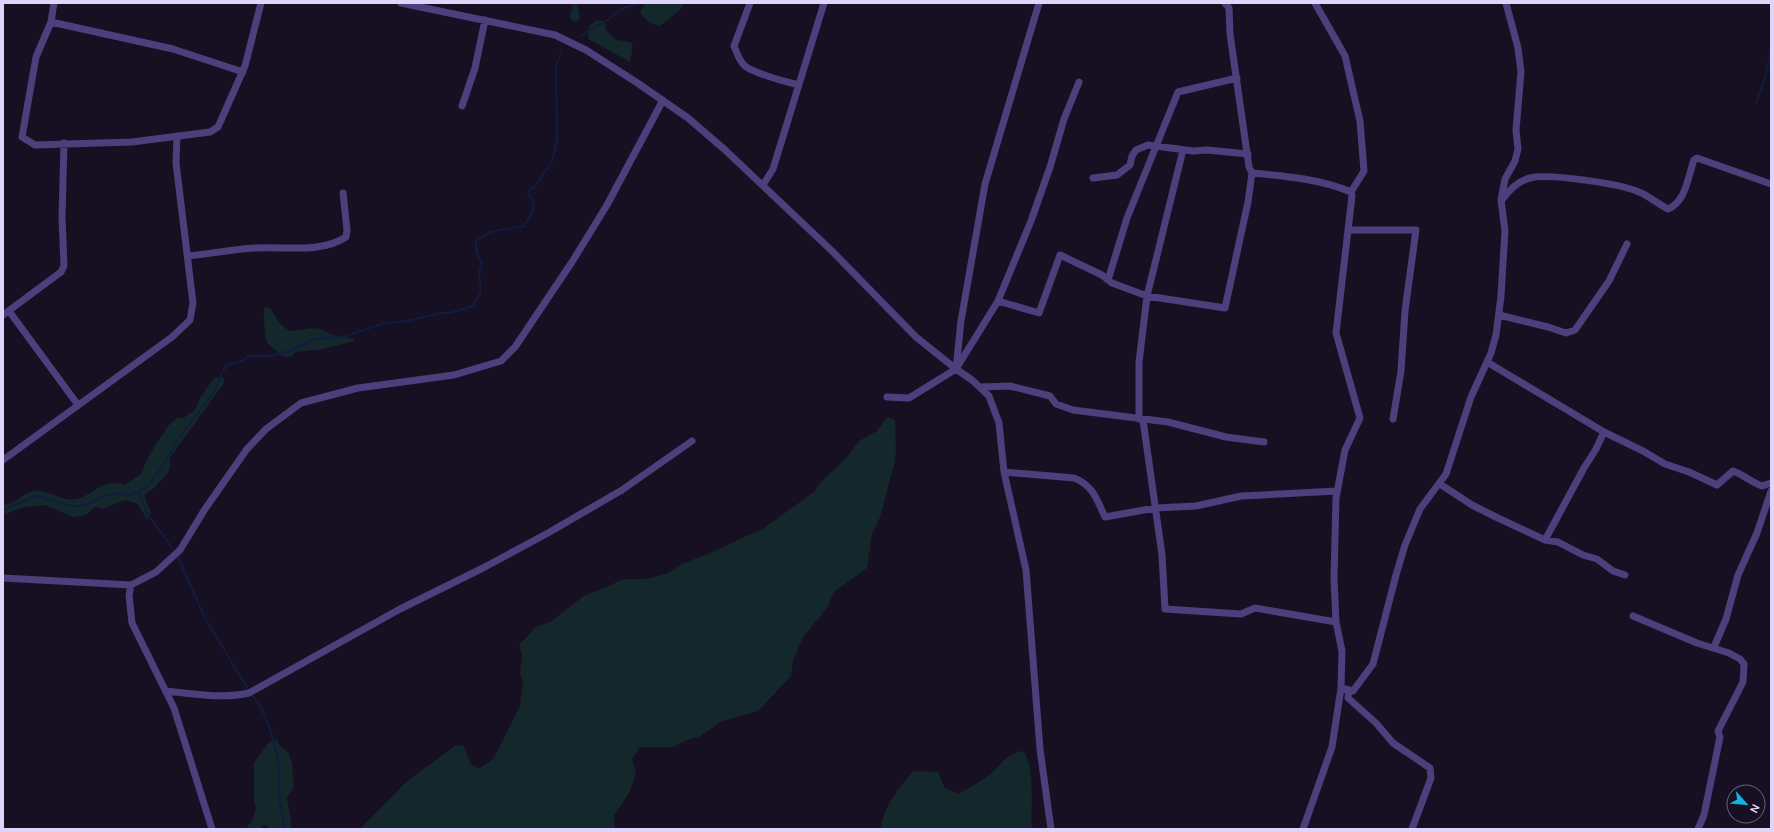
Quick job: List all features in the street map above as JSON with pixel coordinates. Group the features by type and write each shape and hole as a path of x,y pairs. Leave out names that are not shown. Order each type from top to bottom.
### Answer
{"street":[{"path":"54,3 51,22 36,58 22,137 35,145 132,142 210,132 218,127 243,72 260,3"},
{"path":"401,3 555,35 586,50 663,100 724,149 763,185 892,311 916,337 972,380 989,396 999,423 1004,472 1026,570 1040,749 1051,829"},
{"path":"750,3 734,46 738,56 745,66 767,76 798,85"},
{"path":"763,185 773,169 824,3"},
{"path":"956,369 961,321 985,184 1039,3"},
{"path":"998,301 1040,314 1060,255 1102,275 1112,283 1147,296 1225,308 1248,202 1252,173 1249,167 1230,34 1229,8 1225,3"},
{"path":"1303,829 1332,747 1341,688 1342,651 1336,622 1334,541 1337,491 1345,450 1360,418 1336,334 1349,230 1352,196 1351,192 1364,170 1360,121 1345,56 1315,3"},
{"path":"1341,688 1353,691 1373,664 1405,545 1420,509 1440,484 1454,452 1471,397 1487,362 1496,335 1499,315 1505,231 1501,200 1506,180 1515,161 1518,149 1516,130 1521,72 1518,48 1506,3"},
{"path":"462,106 475,68 485,20"},
{"path":"51,22 173,49 243,72"},
{"path":"1108,280 1127,218 1178,92 1237,78"},
{"path":"887,397 909,398 956,369 998,301 1031,221 1050,167 1064,119 1079,82"},
{"path":"3,578 131,585 156,572 180,550 205,509 247,449 266,429 301,403 358,388 454,375 501,361 515,347 572,262 606,205 663,100"},
{"path":"3,460 172,337 190,320 193,303 176,164 177,136"},
{"path":"64,143 62,217 64,266 61,272 6,313 78,406"},
{"path":"1093,178 1117,175 1130,165 1132,156 1136,150 1148,145 1183,150 1248,154"},
{"path":"1183,150 1147,296 1139,362 1141,419 1162,555 1165,609 1241,614 1255,608 1336,622"},
{"path":"1501,200 1518,184 1530,178 1550,177 1584,180 1638,192 1668,209 1674,206 1681,198 1694,160 1697,158 1771,184"},
{"path":"1252,173 1311,181 1351,192"},
{"path":"188,256 254,248 326,246 340,241 346,237 347,230 342,193"},
{"path":"1349,230 1416,230 1405,311 1401,371 1393,418"},
{"path":"1499,315 1566,333 1575,330 1609,281 1627,244"},
{"path":"1487,362 1604,432 1644,451 1664,464 1689,472 1717,485 1733,471 1741,474 1751,482 1762,486 1771,483"},
{"path":"980,387 1010,386 1050,396 1056,404 1073,410 1168,422 1226,436 1264,442"},
{"path":"1545,540 1604,432"},
{"path":"166,691 200,695 238,695 249,693 400,609 483,568 548,533 622,490 692,441"},
{"path":"1004,472 1074,478 1082,481 1089,486 1105,518 1155,508 1180,508 1240,496 1337,491"},
{"path":"1440,484 1472,505 1545,540 1558,542 1597,559 1613,571 1625,575"},
{"path":"1714,647 1726,619 1738,575 1757,533 1771,491"},
{"path":"131,585 129,595 132,623 174,708 212,829"},
{"path":"1633,616 1697,643 1714,647 1740,659 1744,664 1743,682 1718,731 1720,738 1704,815 1698,829"},
{"path":"1349,690 1348,698 1376,723 1393,743 1430,768 1431,778 1412,829"}],"green space":[{"path":"573,3 577,3 580,17 578,21 573,21 570,17"},
{"path":"645,3 684,3 681,9 660,26 650,23 640,13"},
{"path":"596,20 603,21 606,24 605,29 616,40 630,42 633,46 630,62 588,39 589,26"},
{"path":"264,308 270,308 281,325 288,330 295,331 313,328 321,329 333,335 353,339 354,341 323,349 295,352 292,356 285,357 280,355 267,342 264,325"},
{"path":"222,377 224,379 224,383 170,458 168,473 153,489 144,495 151,514 147,520 138,504 125,500 102,509 95,507 86,515 73,517 45,505 24,507 3,515 3,505 12,503 27,493 34,491 45,492 65,499 76,499 83,497 104,485 117,483 125,485 141,474 148,457 168,426 177,418 185,417 195,410 200,398 214,378"},
{"path":"887,417 895,420 896,451 894,465 880,517 872,534 867,568 834,592 827,608 803,637 793,661 791,676 758,711 720,722 701,736 687,740 673,747 640,747 632,759 636,774 629,793 614,816 615,829 360,829 407,781 455,746 463,745 471,764 479,769 494,758 520,706 523,683 520,673 522,655 519,645 536,627 550,622 584,596 623,579 646,579 666,574 684,563 708,554 764,528 814,492 818,485 846,458 859,441 877,431"},
{"path":"277,740 280,746 288,752 292,763 294,786 287,798 292,829 269,829 267,825 263,825 261,829 245,829 252,821 256,808 254,801 254,763 269,742"},
{"path":"1023,751 1030,766 1032,788 1032,829 880,829 885,812 893,797 914,771 938,772 945,788 959,794 990,774 1007,757"}],"waterway":[{"path":"579,37 609,19 621,9 640,3"},
{"path":"3,509 35,496 61,504 78,506 91,503 110,495 122,494 128,496 147,487 168,458 178,439 215,391 222,373 228,364 239,362 250,356 270,356 289,351 316,339 346,336 385,323 407,321 442,313 450,313 473,306 481,292 479,272 482,265 476,251 476,241 490,232 524,226 532,212 534,201 528,195 529,190 534,188 552,161 557,141 556,67 562,49"},
{"path":"1756,103 1765,78 1771,51"},
{"path":"138,491 147,513 173,549"},
{"path":"178,557 205,618 248,689"},
{"path":"252,695 267,720 274,741 279,770 279,795 285,829"}]}
